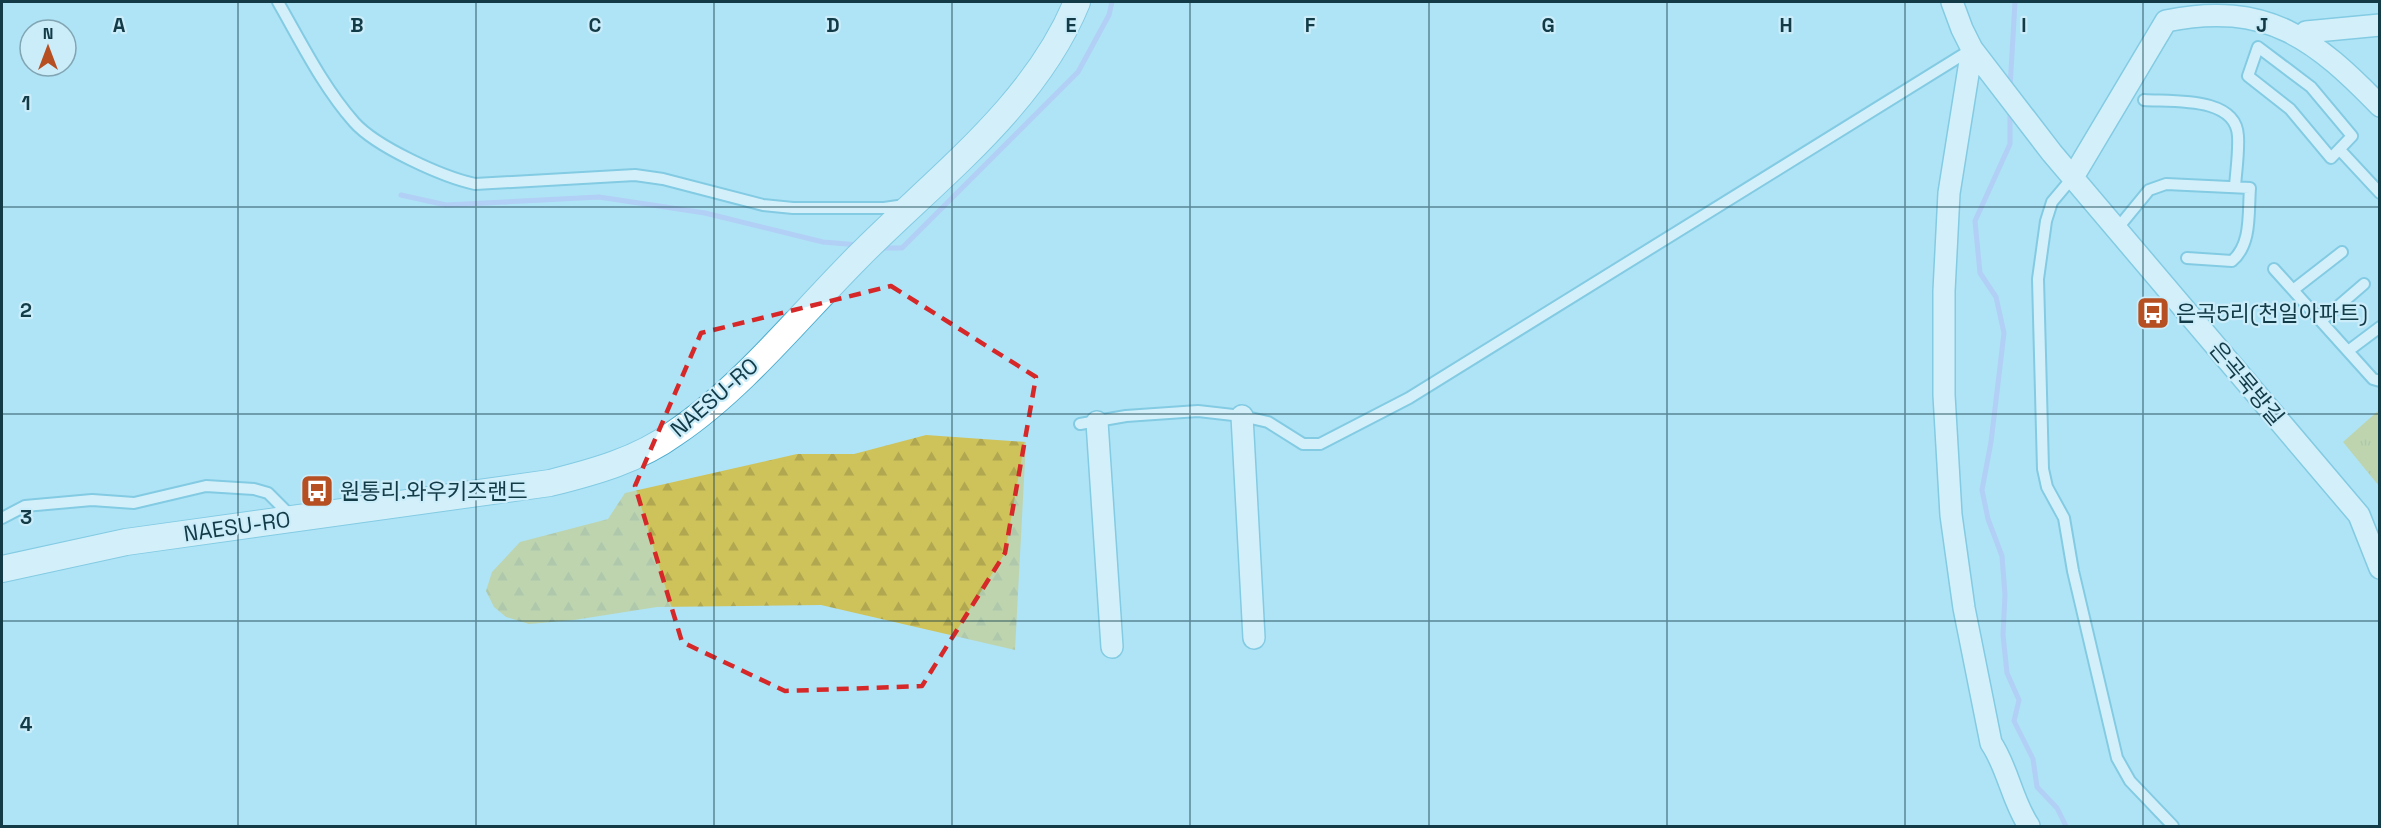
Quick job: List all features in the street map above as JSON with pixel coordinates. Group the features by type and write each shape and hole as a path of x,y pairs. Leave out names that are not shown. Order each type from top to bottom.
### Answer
{"street":[{"path":"914,204 959,160 1028,84 1053,50 1077,2"},
{"path":"1952,2 1962,29 1978,57 1949,193 1944,291 1944,395 1951,515 1964,608 1991,743 1999,755 2020,812 2029,826"},
{"path":"2073,177 2166,21 2191,9 2231,5 2260,7 2283,16 2306,32 2379,106"},
{"path":"2306,32 2379,25"},
{"name":"은곡묵방길","path":"1978,57 2052,153 2359,515 2379,568"},
{"path":"2357,83 2379,80"},
{"name":"NAESU-RO","path":"2,569 126,542 550,483 608,467 643,453 675,433 711,405 914,204"},
{"path":"1242,416 1254,638"},
{"path":"1089,423 1112,647"}],"lane":[{"path":"278,2 331,92 355,124 390,147 451,179 475,184 635,174 663,179 735,199 794,208 884,208 914,204"},
{"path":"2258,47 2311,87 2352,136 2340,150 2331,158 2290,109 2248,76 2258,47"},
{"path":"1089,423 1126,416 1198,411 1242,416 1268,422 1303,444 1320,444 1409,398 1978,57"},
{"path":"2144,100 2212,104 2235,121 2238,135 2235,188"},
{"path":"2340,150 2379,193"},
{"path":"2073,177 2052,202 2041,249 2038,279 2043,469 2047,487 2064,518 2073,571 2117,758 2130,781 2173,826"},
{"path":"2116,229 2149,190 2166,184 2250,188 2247,238 2241,253 2232,261 2187,258"},
{"path":"2293,290 2342,252"},
{"path":"2274,269 2373,380 2379,381"},
{"path":"2321,321 2364,285"},
{"path":"2348,351 2379,327"},
{"path":"2,518 25,506 92,500 134,503 206,486 254,489 268,494 292,518"}],"highlighted area":[{"path":"891,286 1036,377 1005,553 922,686 785,691 682,642 635,486 701,333"}],"green space":[{"path":"2380,411 2379,486 2343,442"},
{"path":"926,435 1026,442 1015,650 821,605 657,607 574,620 529,624 506,617 494,607 486,591 492,572 520,542 608,519 625,493 797,454 854,454"}],"waterway":[{"path":"879,248 902,248 1078,72 1109,15 1112,2"},
{"path":"2010,88 2015,2"},
{"path":"2010,109 2010,144 1975,221 1980,273 1996,297 2004,333 1991,442 1982,490 1988,519 2002,556 2005,595 2003,635 2007,673 2019,700 2014,721 2033,759 2037,787 2057,808 2066,826"},
{"path":"401,195 446,205 599,197 705,213 823,242 858,245"}],"place":[{"name":"은곡5리(천일아파트)","path":"2153,313"},
{"name":"원통리.와우키즈랜드","path":"317,491"}]}
